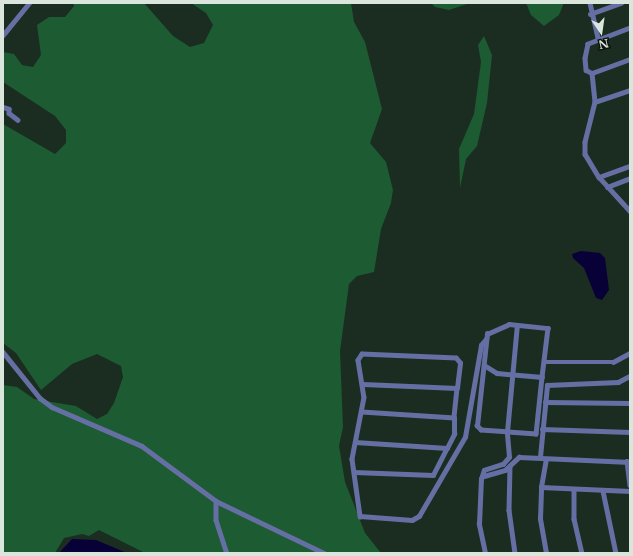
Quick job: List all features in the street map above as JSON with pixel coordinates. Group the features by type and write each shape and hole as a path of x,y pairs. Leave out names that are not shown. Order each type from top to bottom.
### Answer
{"street":[{"path":"3,35 29,3"},
{"path":"590,3 590,14 598,39"},
{"path":"590,14 621,3"},
{"path":"630,28 588,44 586,51 586,70 592,73 630,59"},
{"path":"592,73 595,102 584,151 599,177 630,211"},
{"path":"595,102 630,90"},
{"path":"3,107 9,109 8,113 18,120"},
{"path":"599,177 630,166"},
{"path":"607,187 630,178"},
{"path":"509,324 548,328 536,434 481,430 477,426 486,339 487,334 509,324"},
{"path":"485,553 479,508 484,470 503,464 509,457 507,432 517,325"},
{"path":"354,472 433,475 454,434 454,418 460,363 456,358 362,354 358,360 363,384 362,412 355,442 354,472 357,510 363,518 412,520 419,516 465,437 481,345 486,339"},
{"path":"3,352 40,398 52,406 142,446 216,501 324,553"},
{"path":"544,362 613,362 630,353"},
{"path":"484,365 497,373 542,376"},
{"path":"540,457 547,385 618,382 630,376"},
{"path":"363,384 457,388"},
{"path":"545,402 630,403"},
{"path":"362,412 454,418"},
{"path":"542,429 630,432"},
{"path":"355,442 447,448"},
{"path":"484,476 510,466 519,456 540,457 546,460 629,461 630,485"},
{"path":"546,460 541,487 540,519 546,553"},
{"path":"510,466 509,510 515,553"},
{"path":"541,487 574,490 630,491"},
{"path":"574,490 574,519 582,553"},
{"path":"603,491 616,553"},
{"path":"216,501 216,520 228,553"}],"green space":[{"path":"73,3 144,3 173,36 190,47 204,43 213,25 206,13 191,3 351,3 354,22 365,42 382,109 370,143 386,162 393,190 391,203 381,229 374,272 357,276 349,284 340,351 343,427 339,446 345,482 365,533 381,553 145,553 99,530 89,536 82,534 64,538 55,553 3,553 3,385 17,387 34,399 76,406 97,419 107,414 114,403 123,377 121,366 97,354 72,364 41,390 16,353 3,343 3,124 55,154 66,143 66,130 55,116 3,82 3,52 14,54 22,65 33,67 41,55 37,25 49,17 65,17 74,6"},
{"path":"431,3 470,3 449,10 435,7"},
{"path":"526,3 563,3 563,5 559,15 544,26 531,15"},
{"path":"484,36 492,55 487,103 477,146 466,159 460,188 459,149 474,114 481,62 478,45"}],"shaded area":[{"path":"581,251 600,253 605,258 609,290 602,300 596,298 584,268 573,258 572,254"},
{"path":"72,539 96,540 127,553 59,553"}]}
